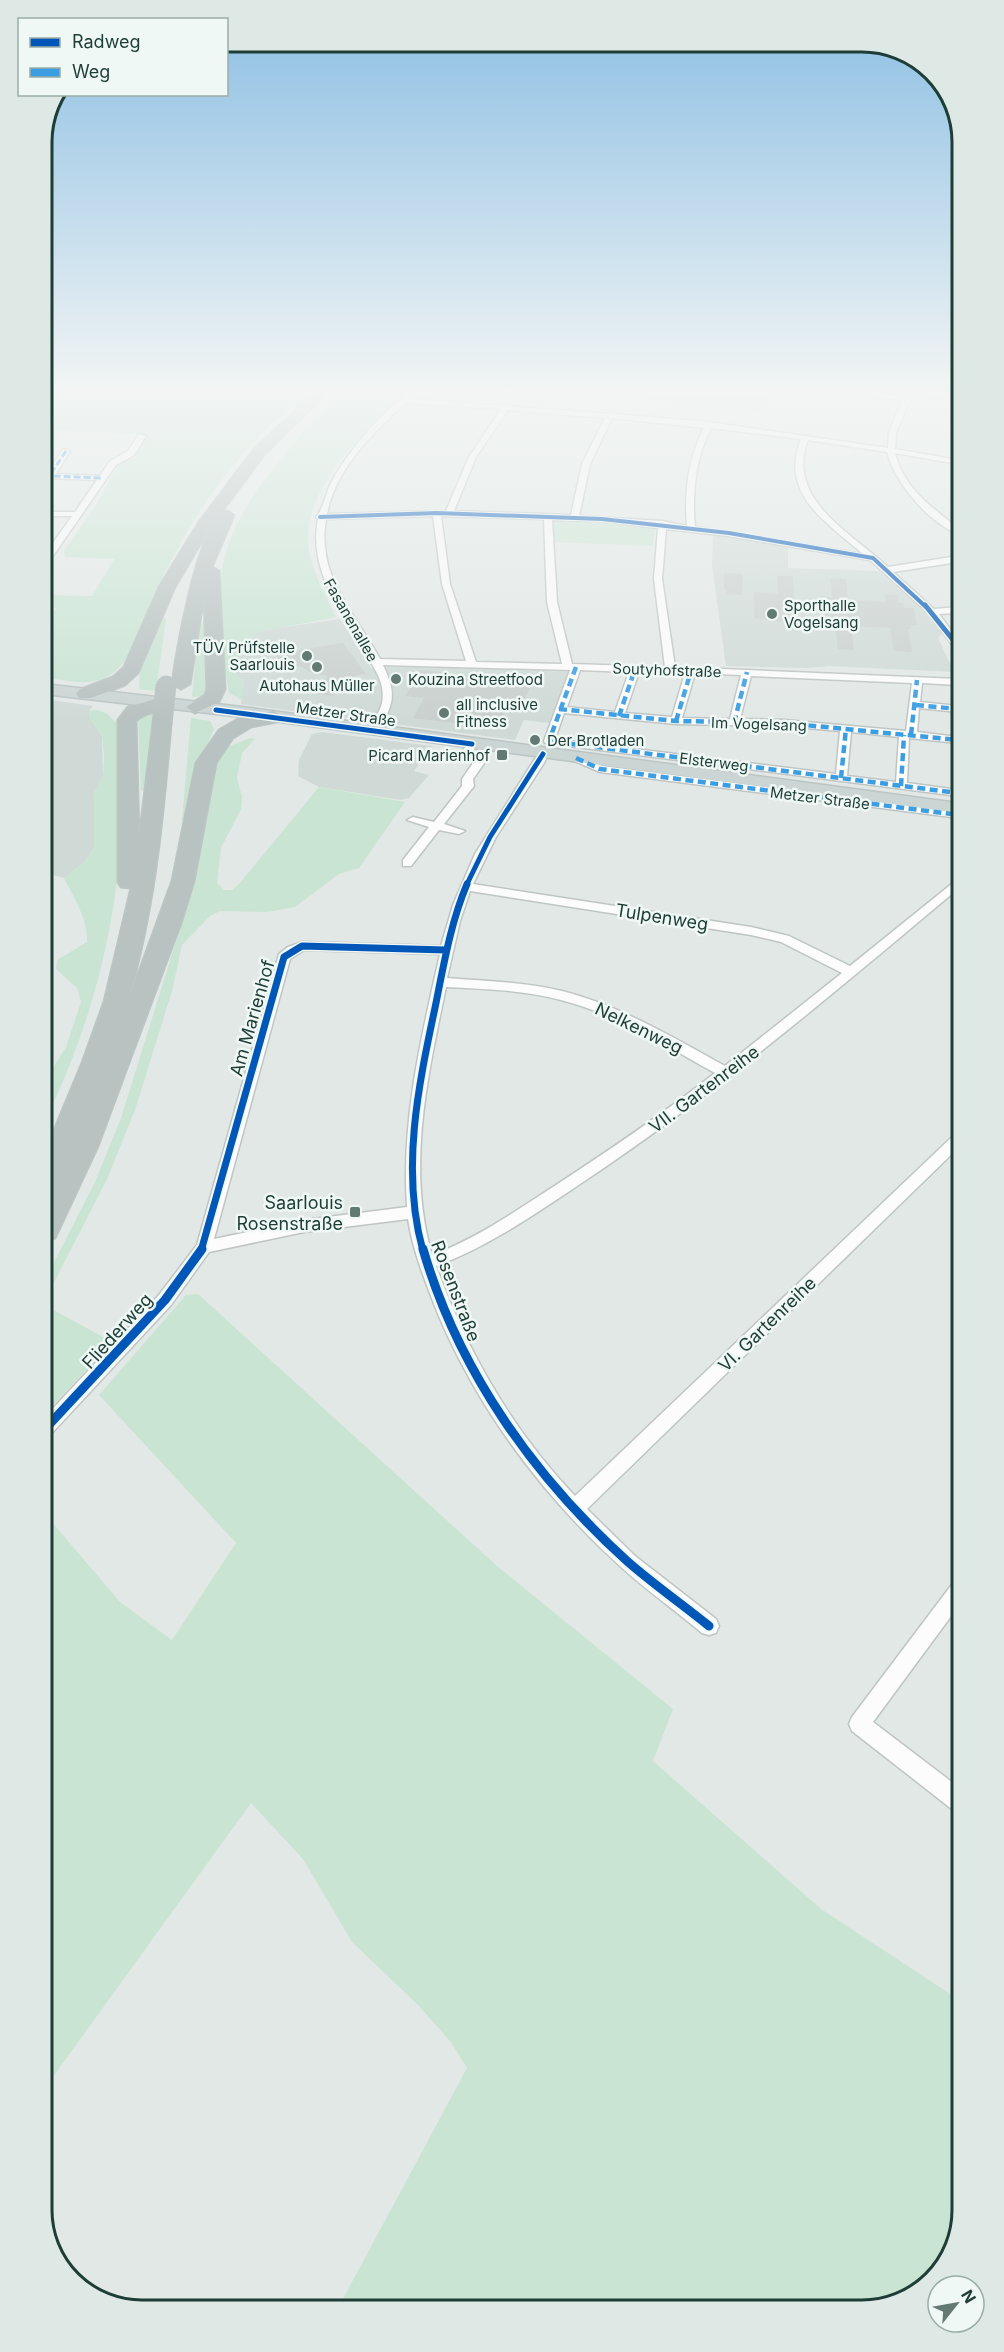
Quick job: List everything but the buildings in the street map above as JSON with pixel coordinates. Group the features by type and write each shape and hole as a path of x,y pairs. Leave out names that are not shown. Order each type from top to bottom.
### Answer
{"highway":[{"path":"174,684 177,612 185,582 203,534 220,503"},
{"path":"88,695 118,690 132,669 150,623 181,559 220,503"},
{"path":"53,1163 88,1083 121,982 146,867 166,717 190,613 204,565 220,526 234,503"},
{"path":"195,707 213,698 216,689 210,568 220,526"},
{"path":"216,689 226,702 251,713"},
{"path":"88,695 127,720"},
{"path":"216,710 227,718 226,734"},
{"path":"121,982 129,893 127,720 135,711 166,717"},
{"path":"126,1037 142,981 159,903 169,824 166,717"},
{"path":"52,1214 85,1146 183,881 206,764 212,750 226,734 244,723 274,717"}],"main road":[{"path":"53,690 88,695"},
{"name":"Metzer Straße","path":"118,690 166,717 195,707 251,713 952,807"}],"street":[{"path":"53,545 85,503"},
{"name":"Fasanenallee","path":"327,503 320,517 317,546 324,574 386,682 389,696 387,705 372,731"},
{"path":"449,513 452,503"},
{"path":"575,517 578,503"},
{"path":"691,503 691,528"},
{"path":"813,503 933,612 952,638"},
{"path":"925,503 952,527"},
{"path":"320,517 437,513 575,517 691,528 873,558"},
{"path":"437,513 447,584 471,664"},
{"path":"53,514 78,514"},
{"path":"548,516 552,602 572,667"},
{"path":"662,525 658,579 670,670"},
{"path":"828,549 854,540"},
{"path":"886,570 952,560"},
{"path":"933,612 952,610"},
{"name":"Soutyhofstraße","path":"375,662 747,672 952,682"},
{"name":"Elsterweg","path":"572,667 549,741 952,793"},
{"path":"619,716 634,669"},
{"path":"675,720 691,671"},
{"path":"734,723 747,672"},
{"path":"901,786 908,735 916,705 917,680"},
{"path":"916,705 952,709"},
{"name":"Im Vogelsang","path":"559,709 675,720 784,723 952,739"},
{"path":"841,778 846,728"},
{"path":"407,863 468,786 466,779 480,762 465,756 472,744"},
{"name":"Rosenstraße","path":"543,754 532,777 492,833 466,888 446,950 413,1123 415,1212 427,1263 448,1321 468,1364 506,1424 574,1509 620,1554 708,1626"},
{"name":"Metzer Straße","path":"576,758 600,770 952,814"},
{"path":"413,820 459,831"},
{"name":"Tulpenweg","path":"466,888 752,931 792,942 851,972"},
{"name":"VII. Gartenreihe","path":"427,1263 468,1246 531,1208 648,1131 726,1073 952,888"},
{"name":"Am Marienhof","path":"204,1247 284,957 292,950 302,946 446,950"},
{"name":"Nelkenweg","path":"440,982 533,990 582,1001 638,1025 726,1073"},
{"name":"VI. Gartenreihe","path":"574,1509 952,1146"},
{"path":"204,1247 304,1226 415,1212"},
{"name":"Fliederweg","path":"52,1421 165,1300 204,1247"},
{"path":"952,1600 858,1724 952,1795"}],"shaded area":[{"path":"713,534 788,545 788,568 879,571 932,619 942,634 938,638 952,672 829,666 808,668 726,666 712,565"},
{"path":"340,619 371,668 403,666 570,672 549,723 524,720 515,740 241,704 244,681 236,675 236,659 240,647 247,644 259,632"},
{"path":"53,700 93,706 89,711 90,718 102,736 103,776 94,793 94,848 84,863 64,878 53,875"},
{"path":"322,732 432,746 414,771 429,775 409,798 401,800 319,787 298,776 299,760 312,734"}],"green space":[{"path":"97,503 205,503 163,576 126,660 119,668 102,679 78,682 53,678 53,613 57,608 53,608 53,595 92,596 114,559 65,557 64,550"},
{"path":"250,503 315,503 309,527 309,549 316,576 336,617 259,632 247,644 240,647 236,659 236,675 244,681 242,700 229,693 220,626 220,592 224,560"},
{"path":"554,519 655,527 653,546 554,542"},
{"path":"162,616 166,619 156,691 140,689 140,668"},
{"path":"204,622 207,623 206,692 202,696 192,697 198,626"},
{"path":"97,710 106,713 120,726 119,857 115,896 100,974 76,1049 53,1104 53,1068 66,1047 81,1002 77,988 56,969 57,960 87,942 83,917 64,878 84,863 94,848 94,793 103,776 102,736 90,718 89,711"},
{"path":"146,712 153,713 145,789 141,791 138,716"},
{"path":"191,718 210,721 214,729 201,758 185,823 182,821"},
{"path":"250,738 255,739 242,753 237,778 242,797 241,809 221,848 217,883 224,890 232,890 239,884 319,787 405,802 359,868 339,874 295,907 267,912 220,911 210,916 182,945 172,991 135,1110 107,1179 52,1285 52,1265 95,1182 121,1118 195,880 218,757 227,747"},
{"path":"198,1294 497,1566 673,1709 653,1761 821,1909 952,1995 951,2221 945,2244 925,2273 907,2287 890,2295 862,2300 343,2299 467,2068 450,2041 418,2005 352,1942 303,1859 251,1803 52,2078 52,1523 120,1602 172,1640 236,1543 99,1395 186,1295"},
{"path":"52,1309 112,1342 52,1406"}],"marked path":[{"path":"576,667 549,741 952,792"},
{"path":"619,716 635,669"},
{"path":"676,721 691,671"},
{"path":"734,723 747,672"},
{"path":"911,735 917,680"},
{"path":"916,705 952,708"},
{"path":"559,709 676,721 784,723 952,739"},
{"path":"841,778 846,728"},
{"path":"901,786 904,735"},
{"path":"576,758 600,769 952,814"}],"cycle path":[{"path":"320,517 437,513 602,519 729,533 873,558 932,612 952,638"},
{"path":"216,710 472,744"},
{"path":"543,754 485,846 465,889 454,921 427,1045 416,1115 413,1163 416,1222 428,1266 455,1334 473,1369 514,1435 563,1496 590,1525 640,1571 709,1626"},
{"path":"52,1421 165,1300 204,1247 284,957 292,950 302,946 446,950"}],"place":[{"name":"Sporthalle Vogelsang","path":"772,614"},
{"name":"TÜV Prüfstelle Saarlouis","path":"307,656"},
{"name":"Autohaus Müller","path":"317,667"},
{"name":"Kouzina Streetfood","path":"396,679"},
{"name":"all inclusive Fitness","path":"444,713"},
{"name":"Der Brotladen","path":"535,740"},
{"name":"Picard Marienhof","path":"502,755"},
{"name":"Saarlouis Rosenstraße","path":"355,1212"}]}
